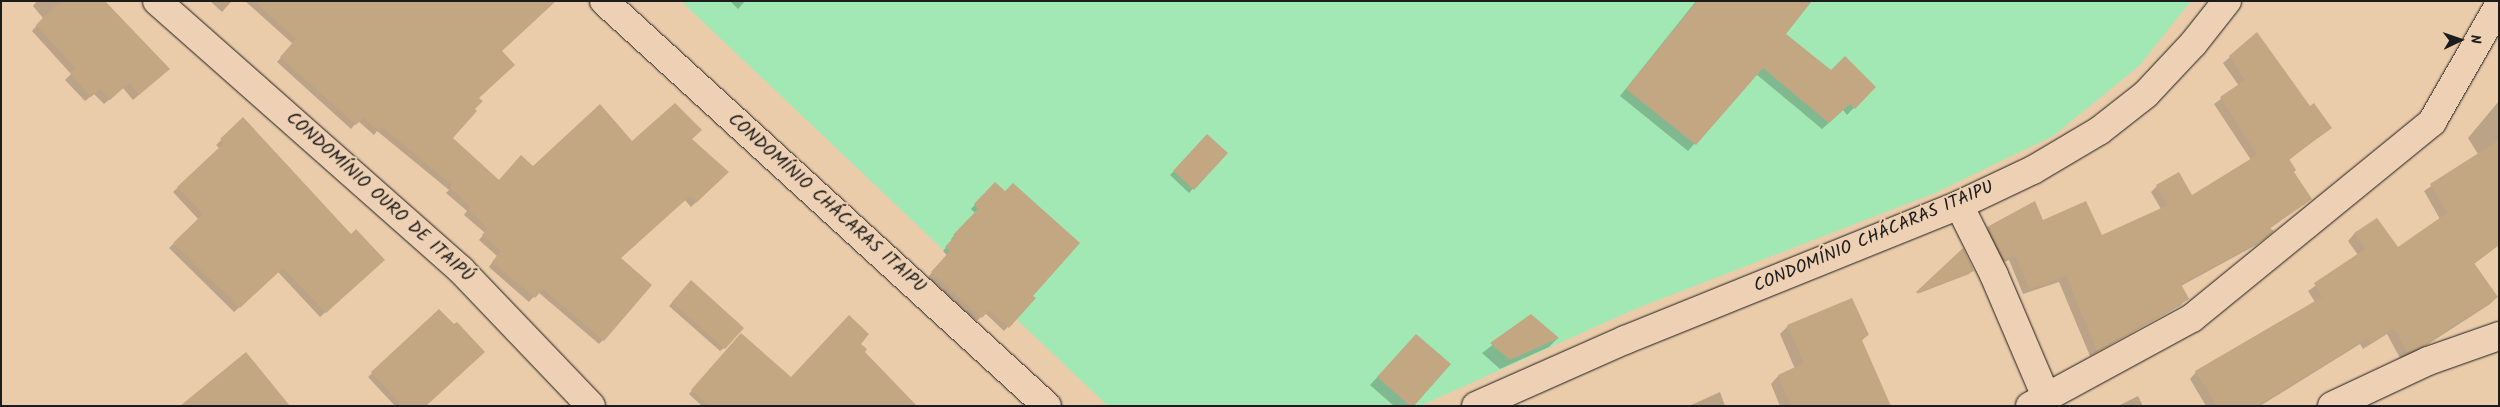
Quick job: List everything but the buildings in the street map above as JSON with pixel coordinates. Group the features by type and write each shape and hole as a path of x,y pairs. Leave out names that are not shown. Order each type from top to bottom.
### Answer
{"street":[{"name":"CONDOMÍNIO OURO DE ITAIPÚ","path":"157,1 461,270 590,406"},
{"name":"CONDOMÍNIO CHÁCARAS ITAIPU","path":"604,1 1047,406"},
{"name":"CONDOMÍNIO CHÁCARAS ITAIPU","path":"1476,406 1625,340 1959,205 2032,170 2099,131 2146,94 2194,44 2227,1"},
{"path":"1959,205 1994,275 2038,401 2192,318 2432,122 2499,5"},
{"path":"2332,406 2428,361 2499,336"}],"green space":[{"path":"681,1 2191,1 2139,66 2053,136 1935,193 1635,309 1420,406 1108,406"}]}
